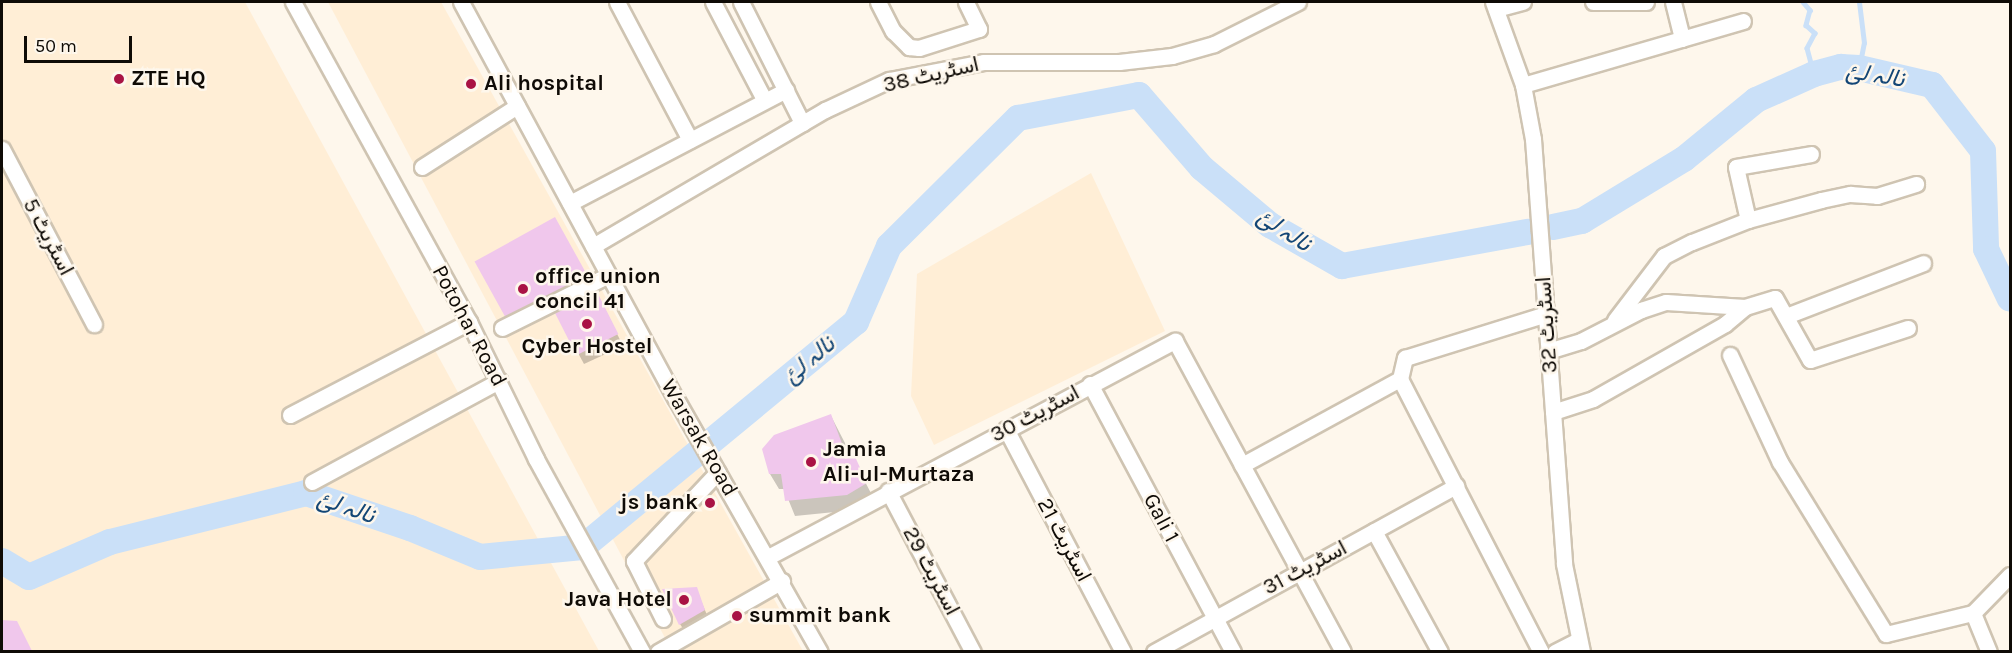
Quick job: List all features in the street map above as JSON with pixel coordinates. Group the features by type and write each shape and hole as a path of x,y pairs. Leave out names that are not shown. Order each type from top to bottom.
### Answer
{"street":[{"name":"Potohar Road","path":"293,2 468,322 604,586 642,651"},
{"name":"Warsak Road","path":"461,2 676,399 782,580 820,651"},
{"path":"616,2 690,140"},
{"path":"713,2 764,99"},
{"path":"741,2 802,123"},
{"path":"878,2 893,31 909,47 919,48 979,29 966,2"},
{"name":"اسٹریٹ 38","path":"593,246 802,123 889,80 984,62 1119,62 1172,56 1214,44 1298,2"},
{"path":"1494,5 1522,2"},
{"path":"1593,2 1646,2"},
{"path":"1673,2 1682,39"},
{"name":"اسٹریٹ 32","path":"1494,5 1523,85 1534,151 1564,564 1580,645"},
{"path":"1523,85 1743,21"},
{"path":"570,203 764,99 786,90"},
{"path":"422,167 518,106"},
{"name":"اسٹریٹ 5","path":"2,149 94,324"},
{"path":"1748,220 1736,167 1811,154"},
{"path":"1611,324 1665,256 1748,220 1850,194 1870,197 1916,184"},
{"path":"1786,316 1923,263"},
{"path":"502,328 609,275"},
{"path":"1548,351 1581,341 1611,324 1666,302 1745,307 1775,298 1810,360 1908,328"},
{"path":"1553,412 1593,399 1725,324 1745,307"},
{"path":"1541,651 1401,379 1405,358 1546,314"},
{"path":"290,415 468,322"},
{"name":"اسٹریٹ 30","path":"768,557 888,491 1175,341 1242,465"},
{"path":"1730,355 1780,462 1886,634 1973,613 2010,575"},
{"path":"1343,651 1242,465 1401,379"},
{"path":"312,482 499,381"},
{"name":"Gali 1","path":"1090,384 1233,651"},
{"name":"اسٹریٹ 21","path":"1006,429 1123,651"},
{"path":"663,619 634,561 716,467"},
{"name":"اسٹریٹ 31","path":"1155,651 1456,486"},
{"name":"اسٹریٹ 29","path":"888,491 973,651"},
{"path":"1374,531 1440,651"},
{"path":"658,651 782,580"},
{"path":"1973,613 1989,651"},
{"path":"1555,651 1580,645"}],"shaded area":[{"path":"2,2 245,2 599,651 2,651"},
{"path":"328,2 441,2 803,651 672,651"},
{"path":"1091,173 1165,331 934,445 911,396 917,274"}],"building":[{"path":"555,217 587,275 507,319 475,262"},
{"name":"Cyber Hostel","path":"597,292 618,334 576,355 555,313"},
{"name":"Jamia Ali-ul-Murtaza","path":"831,414 844,449 852,450 867,483 847,495 785,501 781,474 769,474 762,449 774,435"},
{"name":"Java Hotel","path":"697,587 705,610 679,625 662,589"},
{"path":"2,620 17,621 32,651 2,651"}],"waterway":[{"path":"1803,2 1810,10 1806,25 1815,33 1807,48 1814,74"},
{"path":"1859,2 1864,43 1859,68"},
{"name":"نالہ لئ","path":"1553,227 1582,221 1684,159 1756,100 1814,74 1841,67 1859,68 1932,85 1983,151 1986,249 2010,299"},
{"name":"نالہ لئ","path":"2,561 29,577 110,542 306,493 410,528 480,557 583,547 856,322 889,246 1018,118 1139,95 1202,168 1270,225 1342,266 1528,232"}],"place":[{"name":"ZTE HQ","path":"119,79"},
{"name":"Ali hospital","path":"471,84"},
{"name":"office union concil 41","path":"523,289"},
{"name":"Cyber Hostel","path":"587,324"},
{"name":"Jamia Ali-ul-Murtaza","path":"811,462"},
{"name":"js bank","path":"710,503"},
{"name":"Java Hotel","path":"684,600"},
{"name":"summit bank","path":"737,616"}]}
